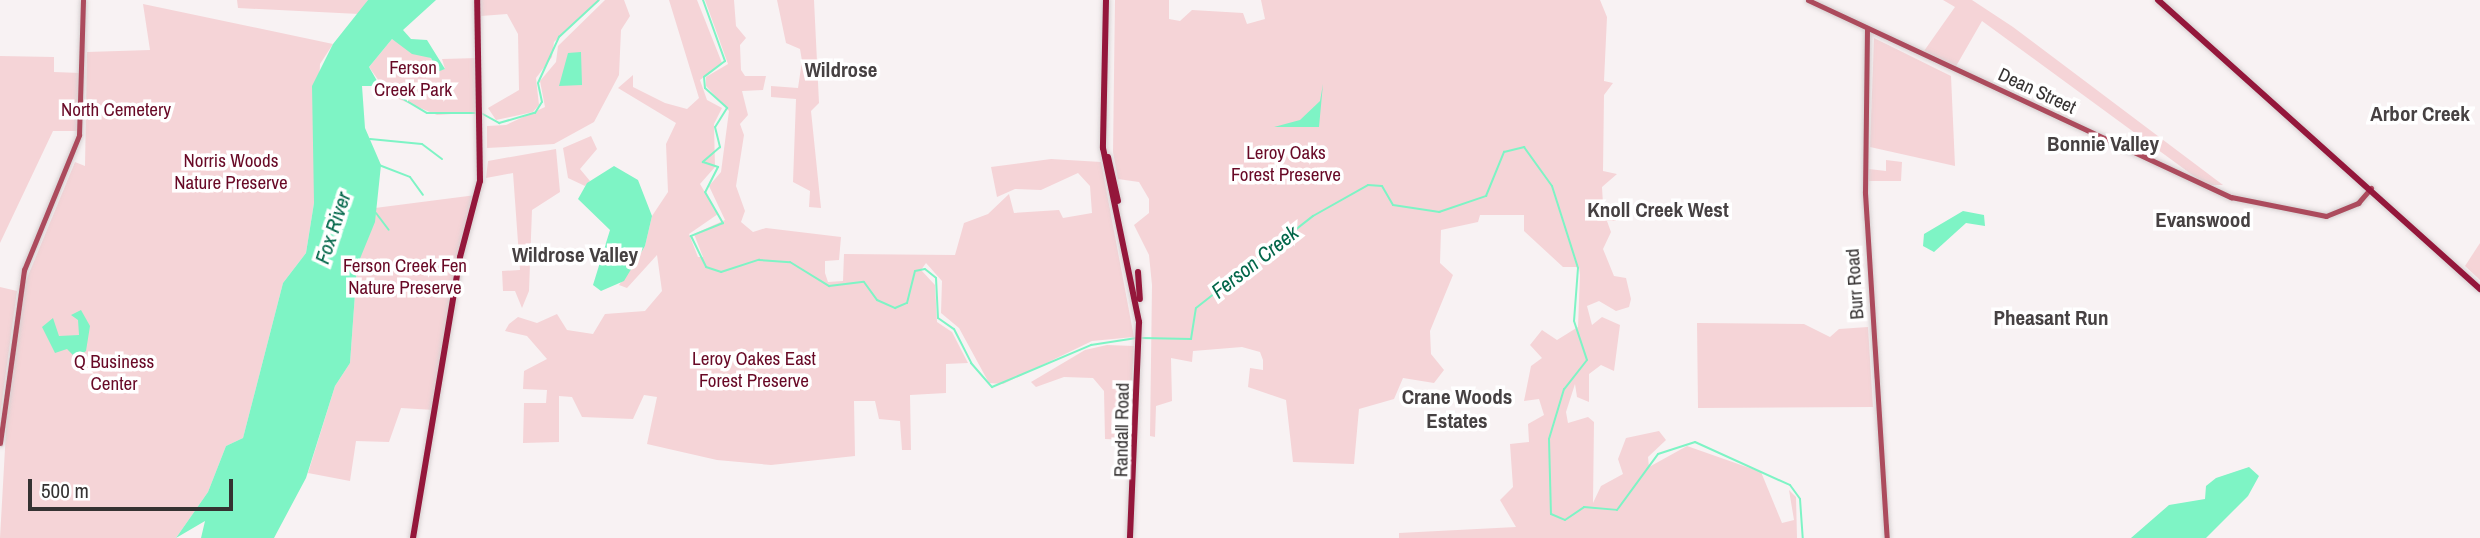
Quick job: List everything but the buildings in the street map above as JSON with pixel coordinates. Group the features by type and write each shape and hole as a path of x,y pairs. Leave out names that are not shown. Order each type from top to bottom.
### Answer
{"main road":[{"path":"413,538 460,257 480,181 483,110 477,0"},
{"name":"Randall Road","path":"1106,0 1106,168 1132,262 1139,322 1130,538"},
{"path":"2158,0 2371,188 2480,289"}],"street":[{"path":"0,443 24,270 79,135 83,0"},
{"name":"Dean Street","path":"1808,0 2231,197 2326,216 2357,203 2371,188"},
{"name":"Burr Road","path":"1867,29 1865,193 1888,538"}],"green space":[{"path":"237,0 368,0 359,14 238,8"},
{"path":"480,0 600,0 554,42 552,57 536,78 539,105 533,112 496,120 488,108 519,90 518,34 507,14 481,16"},
{"path":"605,0 624,0 630,16 621,30 619,75 594,122 554,144 487,148 487,126 506,125 545,107 540,81 556,62 558,46"},
{"name":"Leroy Oakes East Forest Preserve","path":"669,0 697,0 722,63 700,80 707,100 722,108 714,124 715,167 700,184 718,214 689,234 698,257 703,257 694,234 725,220 709,186 721,172 729,111 706,86 706,77 728,64 705,0 734,0 736,26 746,38 740,45 741,70 745,76 766,76 763,90 742,91 748,115 740,124 744,135 736,186 745,211 741,222 753,232 766,228 841,237 839,260 825,261 825,273 828,282 843,281 844,254 955,255 964,223 988,214 1009,194 1014,213 1059,210 1063,218 1092,213 1090,186 1078,173 1041,190 1015,189 997,197 991,167 1051,159 1101,162 1134,337 1092,341 1003,384 989,383 959,328 941,313 942,281 926,263 921,270 935,285 937,322 952,332 968,363 946,364 946,393 910,395 911,450 902,450 900,421 879,419 875,401 854,401 855,456 771,465 717,460 647,444 657,397 644,395 633,419 582,417 572,397 559,396 559,442 523,443 524,403 546,403 547,390 523,389 524,371 547,359 527,336 505,331 509,324 518,317 537,323 557,314 567,330 593,334 605,314 645,311 662,291 657,255 627,288 619,285 645,246 652,216 668,192 666,144 676,123 618,88 633,75 633,87 665,103 687,109 699,98"},
{"path":"777,0 814,0 819,103 811,111 821,208 809,207 810,191 793,182 796,99 771,97 771,86 798,88 802,61 800,49 786,43"},
{"name":"Leroy Oaks Forest Preserve","path":"1115,0 1169,0 1169,19 1180,21 1192,10 1243,13 1247,24 1265,19 1261,0 1600,0 1607,17 1604,81 1613,83 1604,95 1603,171 1617,174 1602,187 1603,204 1611,204 1616,221 1607,221 1611,232 1603,249 1614,276 1626,278 1631,299 1629,307 1616,311 1599,301 1587,306 1592,325 1602,317 1620,325 1614,371 1601,365 1589,374 1589,402 1577,397 1575,384 1566,412 1568,423 1588,417 1594,422 1593,503 1601,486 1623,474 1618,459 1626,438 1659,431 1666,440 1648,457 1649,467 1687,446 1761,472 1782,523 1794,520 1789,490 1796,497 1797,538 1399,538 1399,533 1516,527 1500,500 1513,487 1510,444 1529,442 1528,424 1544,415 1539,399 1524,401 1531,366 1542,358 1530,345 1542,330 1557,340 1578,327 1580,275 1579,267 1563,267 1524,231 1524,215 1480,215 1478,222 1441,230 1440,263 1453,275 1430,331 1431,354 1444,370 1434,383 1403,378 1394,399 1359,409 1354,464 1293,462 1286,400 1248,387 1250,368 1263,370 1263,360 1260,352 1242,347 1193,351 1192,362 1171,358 1172,401 1156,406 1155,437 1150,436 1152,285 1149,255 1134,225 1149,213 1149,199 1139,182 1118,179 1113,152"},
{"path":"1943,0 1972,0 2013,27 2223,185 2206,185 1982,21 1955,68 1924,51 1955,7"},
{"path":"143,4 333,44 320,64 314,203 306,253 283,283 243,438 226,446 208,492 176,538 0,538 9,377 25,283 75,162 85,166 87,52 150,50"},
{"path":"1874,38 1951,76 1955,166 1870,147"},
{"name":"Ferson Creek Park","path":"392,39 431,58 435,71 445,69 442,59 478,58 481,112 437,115 389,95 369,67"},
{"path":"0,56 54,57 54,72 80,73 77,131 53,131 0,243"},
{"path":"591,136 597,149 580,169 590,181 585,186 568,178 563,148"},
{"path":"556,149 560,192 532,210 529,291 522,308 515,291 503,291 502,271 520,270 513,173 486,178 488,161"},
{"path":"1886,160 1902,162 1901,181 1869,181 1869,169 1886,171"},
{"name":"Ferson Creek Fen Nature Preserve","path":"476,195 434,410 401,408 389,442 356,441 350,481 308,473 335,386 350,363 357,266 375,208"},
{"path":"2480,243 2480,280 2465,266"},
{"path":"0,287 17,291 0,416"},
{"path":"1697,323 1804,324 1830,337 1839,329 1868,327 1873,407 1698,408"},
{"path":"1107,345 1134,346 1128,440 1105,439 1104,391 1093,378 1064,377 1036,387 1031,382 1085,350"}],"water":[{"name":"Fox River","path":"368,0 436,0 403,30 411,39 427,40 445,69 437,72 431,58 412,54 392,39 369,67 380,86 362,86 365,128 381,165 375,222 357,266 350,363 335,386 306,478 274,538 201,538 205,521 176,538 208,492 226,446 243,438 283,283 306,253 314,203 312,86 333,44"},
{"path":"581,52 582,85 559,86 568,53"},
{"path":"1323,84 1319,127 1274,127 1300,120 1320,101"},
{"path":"614,166 638,180 652,216 645,246 624,281 601,291 593,285 610,230 578,199 587,183"},
{"path":"1963,211 1984,215 1985,226 1966,223 1934,252 1923,246 1924,234"},
{"path":"81,310 90,326 86,351 76,358 67,349 55,353 42,327 53,318 59,336 79,335 78,320 71,315"},
{"path":"2249,467 2259,476 2248,496 2206,538 2131,538 2169,505 2205,499 2206,486 2216,478"}],"waterway":[{"name":"Ferson Creek","path":"481,113 499,123 535,113 542,102 538,83 559,37 599,0"},
{"name":"Ferson Creek","path":"703,0 725,61 704,77 705,88 727,108 715,127 720,147 703,162 718,167 705,192 723,223 691,236 706,267 721,272 759,260 790,262 829,286 864,282 877,300 895,308 907,303 915,271 925,269 936,278 938,318 954,329 971,363 992,387 1091,345 1136,338"},
{"name":"Ferson Creek","path":"378,84 427,113 475,113"},
{"path":"370,139 422,144 442,159"},
{"name":"Ferson Creek","path":"1142,338 1191,339 1196,308 1313,216 1368,185 1382,186 1393,205 1439,212 1486,196 1504,152 1524,147 1552,186 1578,268 1574,321 1587,360 1564,389 1549,439 1551,514 1565,520 1584,507 1617,510 1658,454 1695,442 1790,485 1800,499 1803,538"},
{"path":"379,165 410,177 423,195"},
{"path":"376,213 389,230"}],"district":[{"name":"Wildrose","path":"841,70"},
{"name":"Arbor Creek","path":"2420,114"},
{"name":"Bonnie Valley","path":"2103,144"},
{"name":"Knoll Creek West","path":"1658,210"},
{"name":"Evanswood","path":"2203,220"},
{"name":"Wildrose Valley","path":"575,255"},
{"name":"Pheasant Run","path":"2051,318"},
{"name":"Crane Woods Estates","path":"1457,409"}],"park label":[{"name":"North Cemetery","path":"116,110"},
{"name":"Norris Woods Nature Preserve","path":"231,172"},
{"name":"Q Business Center","path":"114,373"}]}
